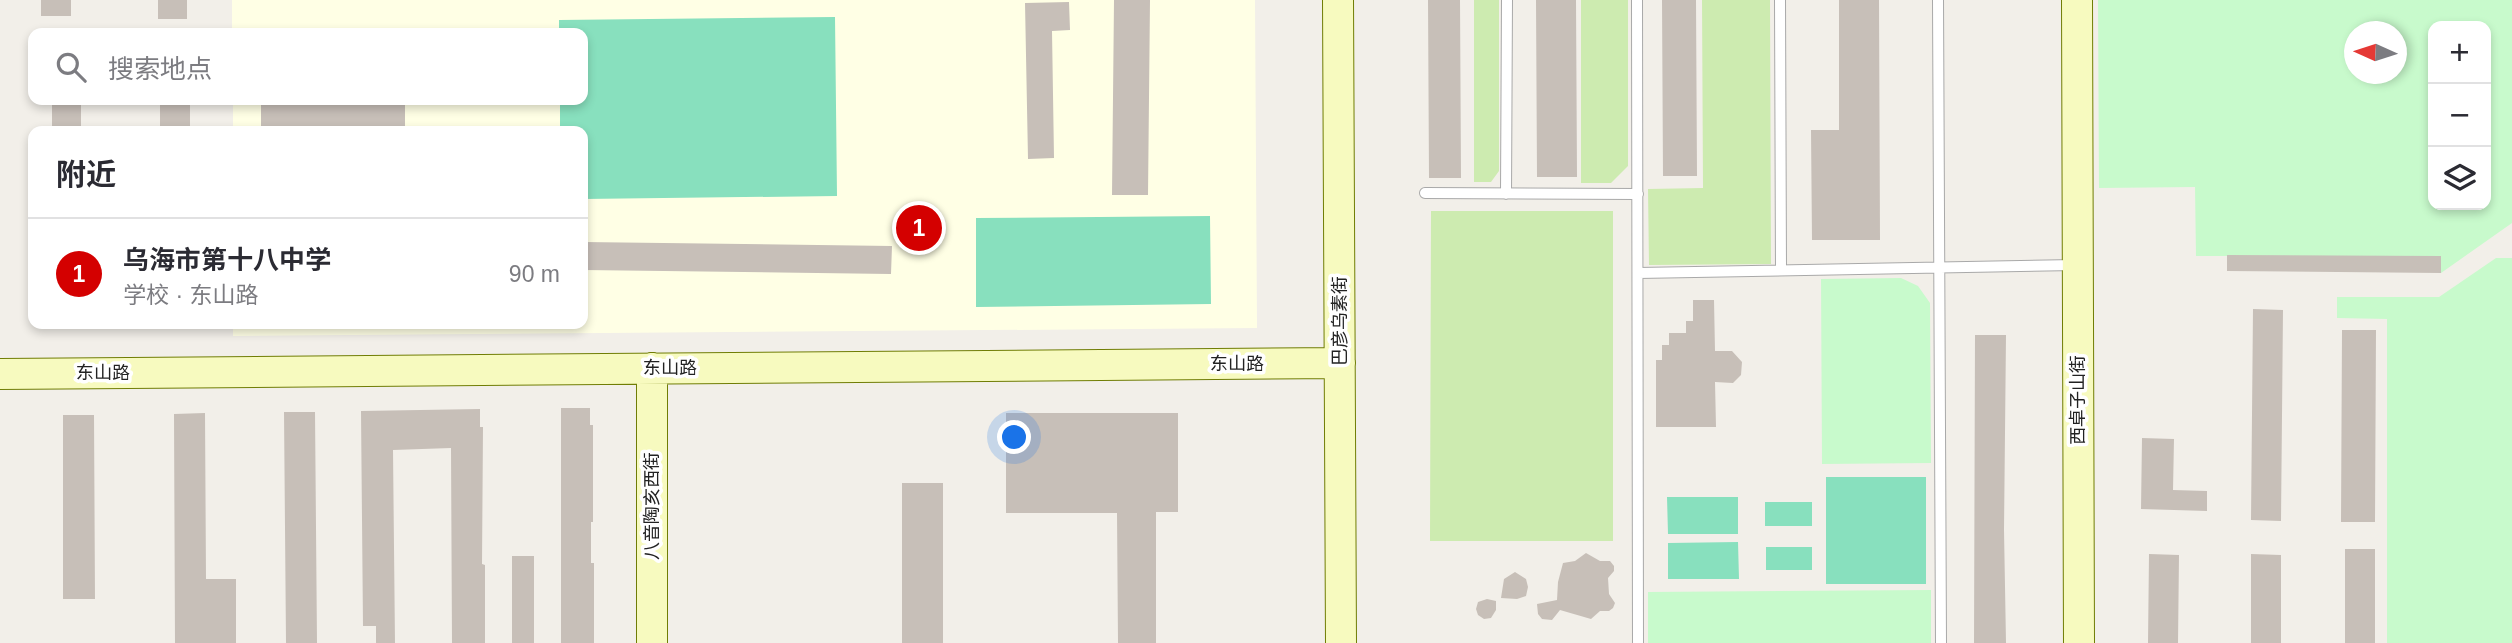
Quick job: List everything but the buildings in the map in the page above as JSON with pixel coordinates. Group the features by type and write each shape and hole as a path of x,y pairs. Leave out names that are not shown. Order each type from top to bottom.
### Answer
{"street":[{"name":"巴彦乌素街","path":"1338,0 1341,643"},
{"name":"巴彦乌素街","path":"1350,0 1352,643"},
{"name":"西卓子山街","path":"2077,0 2079,643"},
{"name":"东山路","path":"0,374 1340,363"},
{"name":"八音陶亥西街","path":"652,368 652,643"}],"lane":[{"path":"1506,194 1507,0"},
{"path":"1637,0 1638,643"},
{"path":"1780,0 1781,270"},
{"path":"1938,0 1941,643"},
{"path":"1425,193 1638,194"},
{"path":"1638,273 2078,264"}],"shaded area":[{"path":"232,0 1255,0 1257,328 233,336 233,329 588,329 588,126 233,126 233,105 588,105 588,28 232,28"}],"green space":[{"path":"1474,0 1499,0 1499,171 1491,182 1474,182"},
{"path":"1581,0 1628,0 1628,166 1611,183 1581,183"},
{"path":"1702,0 1770,0 1771,264 1649,265 1648,189 1703,188"},
{"path":"2098,0 2512,0 2512,223 2441,273 2440,256 2196,256 2195,187 2099,188"},
{"path":"835,17 837,196 588,199 588,126 560,126 560,105 588,105 588,28 559,28 559,20"},
{"path":"1431,211 1613,211 1613,541 1430,541"},
{"path":"1210,216 1211,304 976,307 976,218"},
{"path":"2496,258 2512,258 2512,643 2387,643 2387,319 2337,318 2337,297 2439,297"},
{"path":"1901,278 1918,286 1930,303 1931,463 1822,464 1821,279"},
{"path":"1826,477 1926,477 1926,584 1826,584"},
{"path":"1667,497 1738,497 1738,534 1668,534"},
{"path":"1765,502 1812,502 1812,526 1765,526"},
{"path":"1738,542 1739,579 1668,579 1668,543"},
{"path":"1766,547 1812,547 1812,570 1766,570"},
{"path":"1931,590 1931,643 1648,643 1648,592"}],"place":[{"name":"乌海市第十八中学","path":"919,228"}]}
